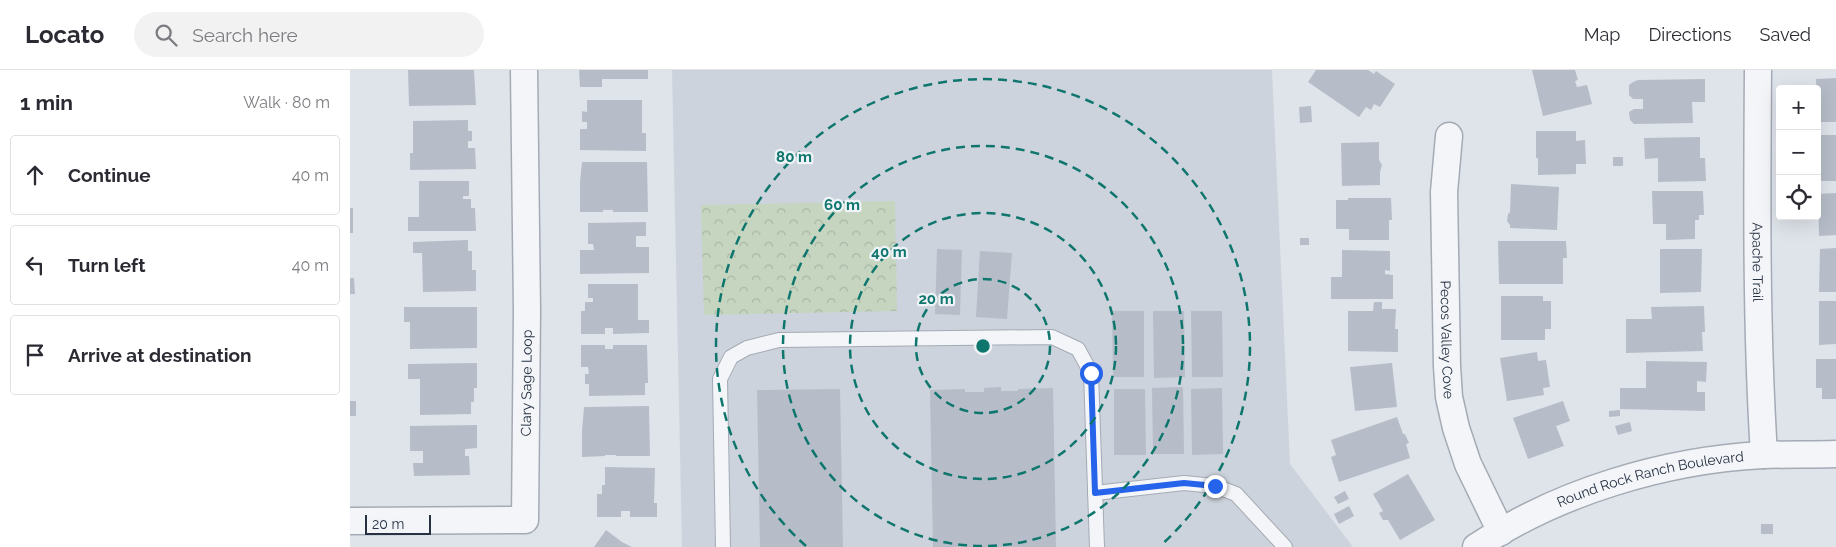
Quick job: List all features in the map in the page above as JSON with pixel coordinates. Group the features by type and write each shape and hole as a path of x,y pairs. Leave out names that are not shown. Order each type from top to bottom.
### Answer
{"street":[{"name":"Clary Sage Loop","path":"350,521 525,520 527,311 524,70"},
{"name":"Apache Trail","path":"1758,70 1759,373 1764,455"},
{"name":"Pecos Valley Cove","path":"1449,136 1444,192 1449,397 1456,428 1468,464 1501,532"},
{"name":"Round Rock Ranch Boulevard","path":"1476,547 1552,506 1605,484 1660,469 1764,455 1836,454"}],"lane":[{"path":"723,547 720,379 730,357 747,348 778,340 1052,337 1078,349 1091,373 1096,547"},
{"path":"1095,493 1184,483 1215,486 1236,494 1286,547"}],"shaded area":[{"path":"672,70 1272,70 1290,464 1353,547 682,547"}],"green space":[{"path":"895,201 897,311 704,315 701,205"}],"building":[{"path":"408,70 474,70 476,105 409,106"},
{"path":"579,70 648,70 648,79 602,79 602,87 580,87"},
{"path":"1316,70 1368,70 1374,74 1376,71 1395,84 1380,107 1374,104 1371,110 1366,107 1359,117 1308,82"},
{"path":"1532,70 1575,70 1578,80 1575,81 1577,87 1587,85 1592,104 1543,116"},
{"path":"1836,78 1836,122 1821,122 1821,85 1816,85 1816,79"},
{"path":"1705,79 1705,102 1692,102 1693,123 1634,124 1630,120 1629,112 1634,109 1643,109 1643,99 1633,99 1629,95 1629,85 1633,82 1638,80"},
{"path":"587,100 642,100 642,133 646,133 646,151 580,150 580,129 587,129 587,122 582,122 582,111 587,112"},
{"path":"1311,106 1312,122 1300,123 1299,107"},
{"path":"468,120 468,131 472,131 472,141 468,141 468,148 475,148 476,169 410,170 410,153 413,153 413,121"},
{"path":"1536,131 1576,131 1576,141 1585,140 1586,164 1576,164 1576,174 1538,175"},
{"path":"1821,135 1836,135 1836,181 1821,181"},
{"path":"1700,137 1700,158 1705,158 1706,181 1658,182 1658,158 1645,159 1644,138"},
{"path":"1379,142 1379,160 1382,165 1380,185 1342,186 1341,143"},
{"path":"1613,157 1623,157 1623,166 1613,166"},
{"path":"582,162 647,162 648,212 613,212 613,210 603,210 603,212 580,212"},
{"path":"419,181 469,181 469,196 463,196 463,199 471,199 471,208 475,208 476,231 408,231 408,217 419,217"},
{"path":"1511,184 1559,187 1557,230 1510,228 1507,221 1510,212"},
{"path":"1652,191 1703,191 1704,215 1699,215 1699,220 1695,220 1695,239 1666,240 1666,224 1653,224"},
{"path":"1836,193 1836,235 1819,236 1821,194"},
{"path":"1348,198 1391,198 1392,220 1389,220 1389,240 1349,240 1349,229 1336,229 1336,200 1348,200"},
{"path":"350,208 353,208 353,233 350,233"},
{"path":"646,222 646,236 636,236 636,247 649,247 649,273 580,274 580,250 594,250 593,244 588,244 588,223"},
{"path":"1300,238 1309,238 1309,245 1300,245"},
{"path":"468,240 468,251 472,251 472,270 476,270 476,291 423,292 422,253 413,253 413,242"},
{"path":"1498,241 1566,241 1567,258 1563,258 1563,284 1499,284"},
{"path":"1836,248 1836,292 1819,292 1820,249"},
{"path":"937,249 962,250 960,315 935,314"},
{"path":"1660,249 1702,249 1701,292 1660,293"},
{"path":"1342,250 1390,251 1390,271 1385,270 1385,274 1393,275 1393,299 1331,299 1331,277 1342,277"},
{"path":"980,251 1012,253 1007,319 976,317"},
{"path":"350,278 354,278 355,294 350,294"},
{"path":"588,284 638,284 638,320 649,320 649,333 613,334 613,328 605,328 605,334 581,334 581,311 585,311 585,302 593,302 593,298 588,298"},
{"path":"1501,296 1543,296 1543,301 1551,301 1551,329 1545,329 1545,340 1501,340"},
{"path":"1819,301 1836,301 1836,344 1819,345"},
{"path":"1374,302 1382,302 1382,309 1396,309 1395,329 1398,329 1398,352 1348,351 1348,311 1373,311"},
{"path":"1704,306 1705,332 1702,332 1703,351 1626,353 1626,319 1652,319 1651,307"},
{"path":"404,307 477,307 477,348 410,349 410,322 404,322"},
{"path":"1112,311 1144,311 1144,377 1113,377"},
{"path":"1153,311 1184,311 1185,377 1154,378"},
{"path":"1191,311 1222,311 1223,377 1192,377"},
{"path":"581,345 605,345 605,349 613,349 613,345 647,345 648,383 645,383 645,395 589,396 589,384 585,384 585,374 589,374 588,367 581,367"},
{"path":"1537,352 1538,361 1546,360 1550,387 1543,388 1544,395 1507,401 1500,358"},
{"path":"1816,359 1836,359 1836,399 1822,399 1822,388 1816,388"},
{"path":"1646,361 1707,362 1706,382 1697,381 1697,392 1705,392 1705,411 1620,409 1620,388 1646,388"},
{"path":"477,363 477,388 474,388 474,402 471,402 471,414 420,415 420,379 408,379 408,364"},
{"path":"1392,363 1397,407 1355,411 1350,367"},
{"path":"1001,387 1001,391 1053,388 1056,547 933,547 930,390 965,389 965,392 984,392 984,388"},
{"path":"1183,387 1184,454 1153,454 1152,388"},
{"path":"1222,388 1223,454 1192,455 1191,389"},
{"path":"840,389 843,547 760,547 757,390"},
{"path":"1114,389 1145,389 1146,455 1114,455"},
{"path":"350,401 356,401 356,416 350,416"},
{"path":"1563,401 1570,421 1556,426 1564,446 1528,459 1513,418"},
{"path":"649,406 650,456 605,455 582,457 584,407"},
{"path":"1620,410 1620,416 1609,417 1609,411"},
{"path":"1397,417 1403,434 1405,434 1409,443 1406,444 1410,458 1339,482 1331,457 1336,455 1331,440"},
{"path":"1630,422 1632,431 1618,435 1615,426"},
{"path":"477,425 477,448 465,449 465,456 469,456 470,475 414,476 413,463 423,463 423,451 410,451 410,426"},
{"path":"605,467 655,468 654,503 657,503 657,517 630,517 630,511 621,511 621,517 597,517 597,494 602,494 602,485 605,485"},
{"path":"1408,474 1435,520 1400,540 1388,520 1383,520 1379,513 1383,511 1373,494"},
{"path":"1345,491 1349,499 1338,504 1334,497"},
{"path":"1349,506 1354,516 1339,524 1334,514"},
{"path":"1761,524 1773,524 1773,534 1761,534"},
{"path":"606,530 622,542 632,547 594,547"}],"route":[{"path":"1091,373 1095,493 1184,483 1215,486"}]}
